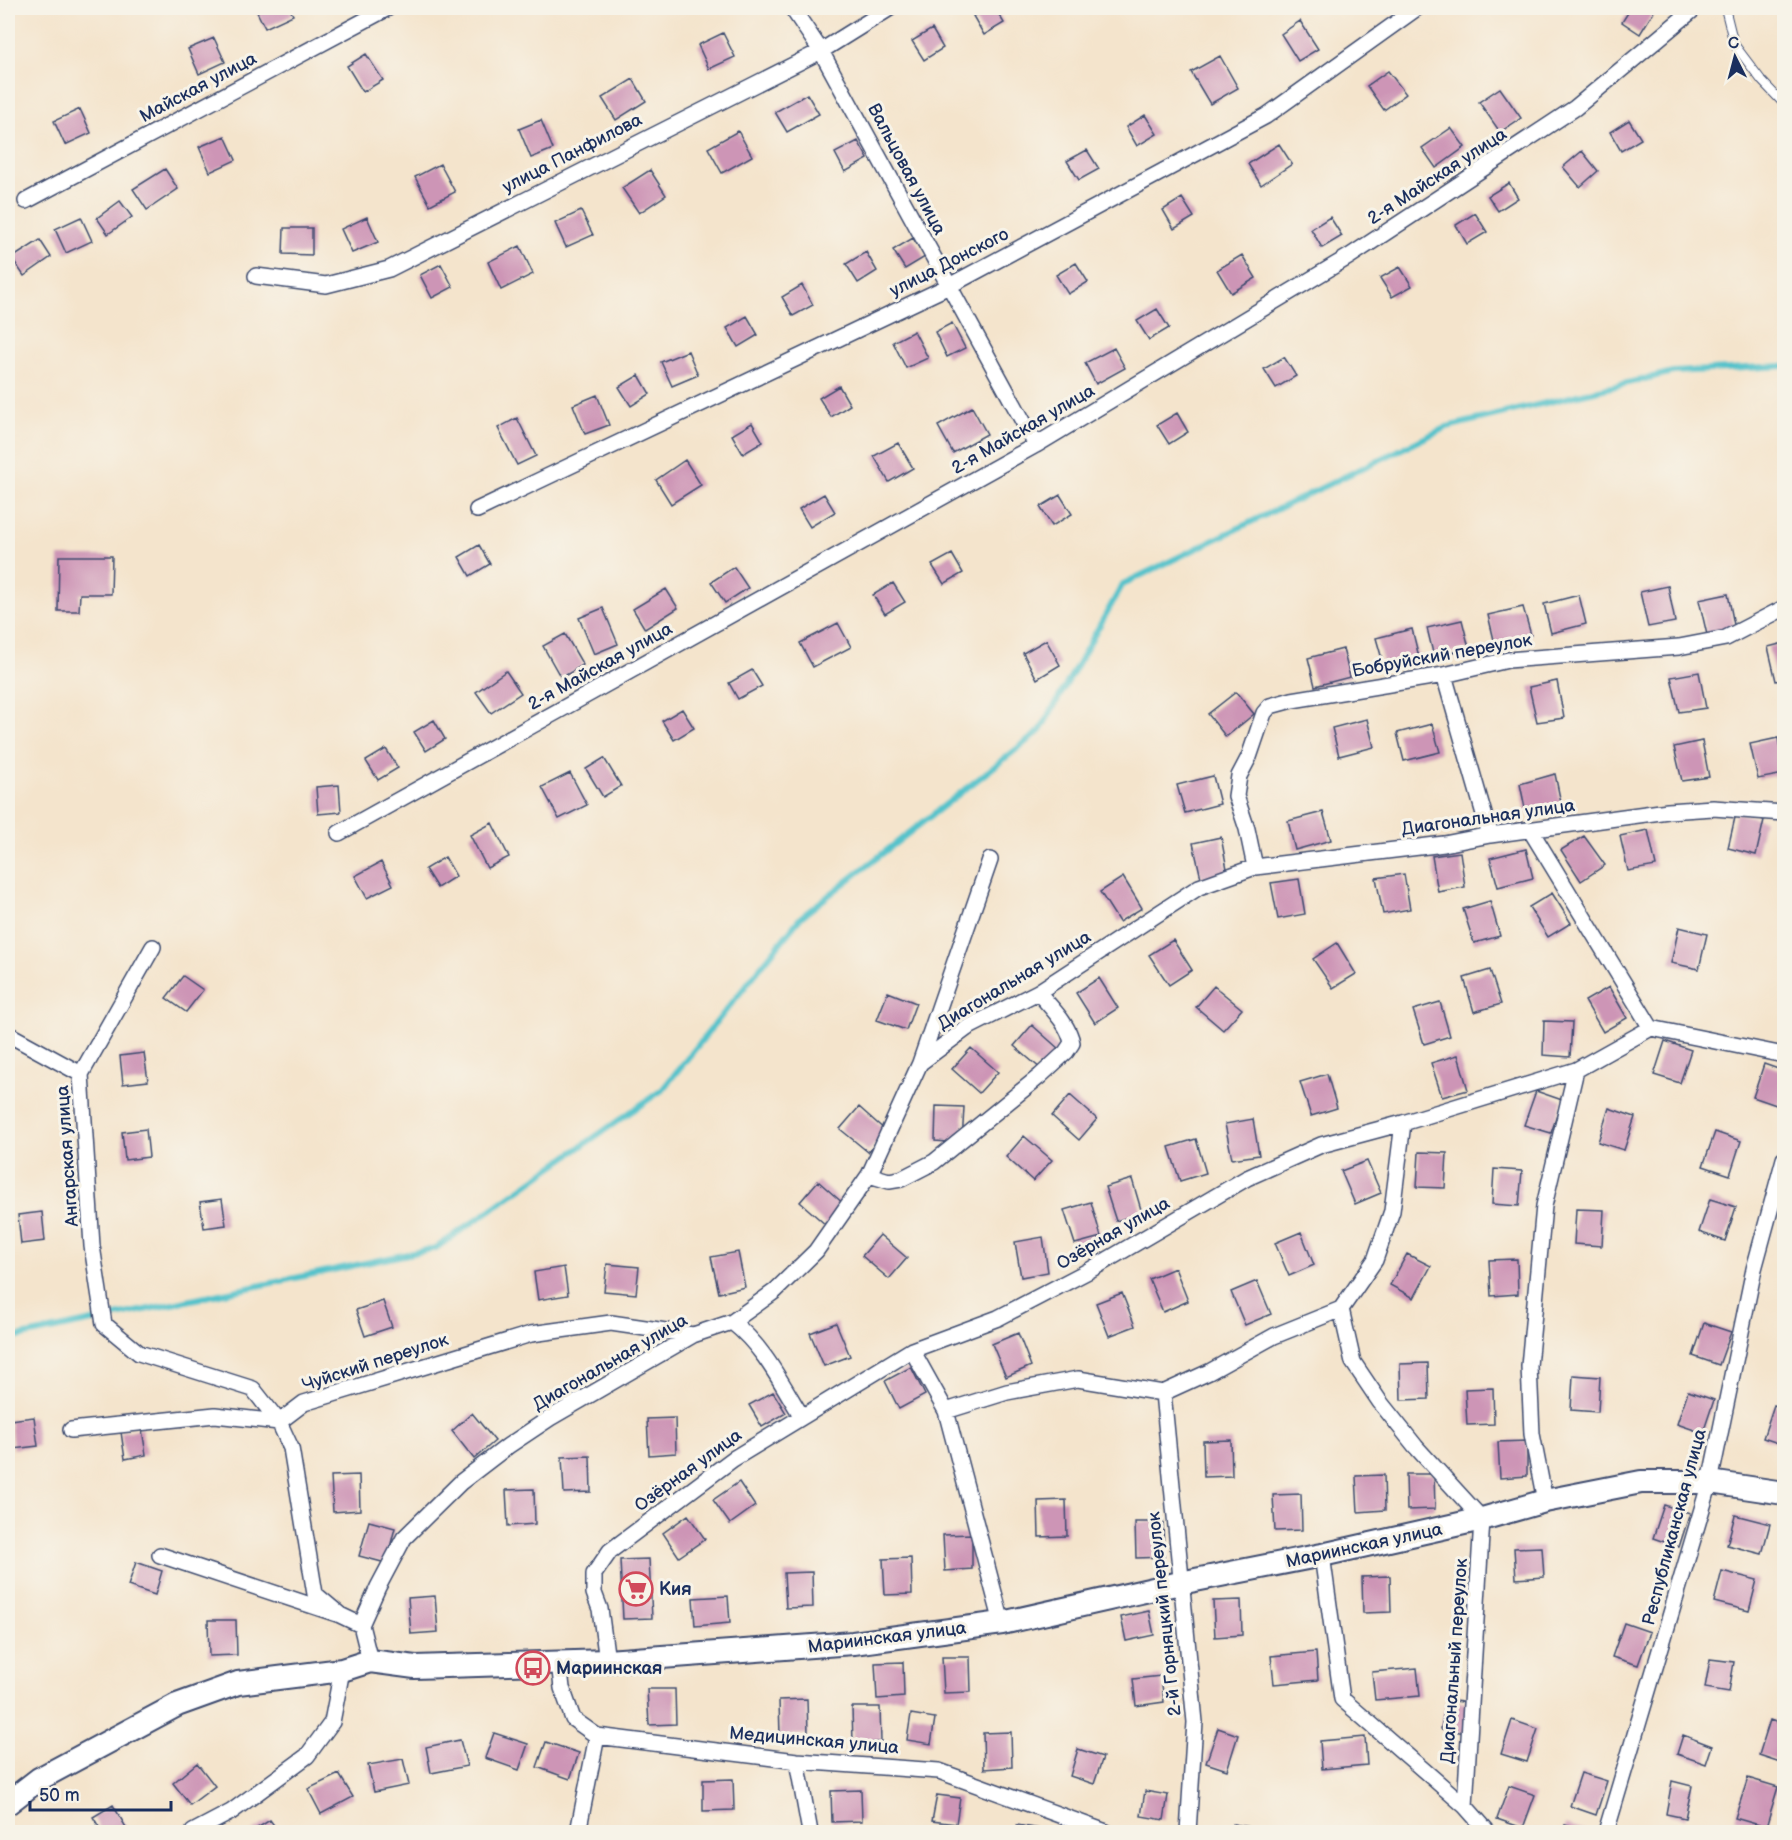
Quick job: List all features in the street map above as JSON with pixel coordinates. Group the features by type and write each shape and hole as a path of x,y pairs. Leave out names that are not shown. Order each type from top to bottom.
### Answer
{"main road":[{"name":"Мариинская улица","path":"8,1803 39,1779 177,1705 238,1683 342,1670 370,1661 415,1667 607,1661 853,1643 1002,1623 1180,1583 1322,1555 1482,1519 1545,1501 1641,1482 1710,1482 1785,1493"}],"street":[{"name":"Майская улица","path":"26,201 388,8"},
{"name":"Вальцовая улица","path":"792,8 821,51 1036,445"},
{"name":"улица Панфилова","path":"256,276 326,285 389,268 821,51 890,8"},
{"name":"улица Донского","path":"477,510 949,286 1266,116 1417,8"},
{"name":"2-я Майская улица","path":"339,833 1036,445 1350,256 1575,108 1695,8"},
{"name":"Бобруйский переулок","path":"1256,867 1236,796 1239,776 1249,757 1264,713 1270,706 1292,700 1444,675 1508,660 1679,647 1726,638 1785,608"},
{"path":"1444,675 1490,835"},
{"name":"Диагональная улица","path":"361,1625 404,1538 461,1482 550,1418 693,1335 732,1322 775,1291 816,1251 869,1175 920,1063 967,1028 1038,992 1199,887 1256,867 1444,844 1490,835 1679,810 1713,808 1785,813"},
{"path":"1531,831 1651,1028 1785,1055"},
{"path":"920,1063 990,860"},
{"path":"81,1074 153,947"},
{"path":"869,1175 889,1181 901,1179 934,1162 1066,1052 1072,1043 1071,1035 1038,992"},
{"name":"Озёрная улица","path":"607,1661 600,1609 594,1593 594,1574 610,1551 733,1459 801,1417 912,1350 998,1317 1090,1270 1247,1178 1321,1145 1403,1123 1576,1070 1651,1028"},
{"name":"Ангарская улица","path":"8,1034 81,1074 92,1246 104,1324 139,1353 253,1389 279,1422 291,1448 315,1594 340,1615"},
{"path":"1545,1501 1532,1434 1529,1366 1544,1206 1576,1070"},
{"path":"946,1411 1007,1392 1078,1379 1163,1393 1274,1336 1341,1309 1375,1260 1392,1211 1403,1123"},
{"name":"Республиканская улица","path":"1606,1833 1710,1482 1754,1269 1785,1159"},
{"path":"1341,1309 1353,1362 1380,1402 1416,1447 1482,1519"},
{"path":"732,1322 747,1334 770,1362 801,1417"},
{"name":"Чуйский переулок","path":"279,1422 304,1403 531,1334 611,1323 693,1335"},
{"path":"912,1350 946,1411 1002,1623"},
{"name":"2-й Горняцкий переулок","path":"1163,1393 1195,1722 1188,1833"},
{"path":"71,1430 215,1415 279,1422"},
{"name":"Диагональный переулок","path":"1465,1806 1482,1519"},
{"path":"1322,1555 1342,1699 1465,1806 1488,1833"},
{"path":"160,1556 340,1615 361,1625 370,1661"},
{"name":"Медицинская улица","path":"559,1662 562,1688 573,1719 597,1736 797,1761 939,1771 1106,1833"},
{"path":"193,1833 231,1812 307,1756 332,1722 342,1670"},
{"path":"578,1833 597,1736"},
{"path":"797,1761 810,1833"}],"lane":[{"path":"1725,8 1734,44 1762,81 1785,104"}],"building":[{"path":"255,8 289,8 293,15 265,28"},
{"path":"986,8 995,8 1004,23 984,35 973,16"},
{"path":"1631,8 1656,8 1640,34 1622,22"},
{"path":"1300,21 1318,49 1298,61 1281,34"},
{"path":"932,29 943,48 924,60 912,41"},
{"path":"723,33 735,57 709,69 698,45"},
{"path":"214,38 225,62 199,74 188,49"},
{"path":"366,54 383,80 363,92 347,66"},
{"path":"1220,56 1238,88 1210,104 1191,72"},
{"path":"1388,71 1406,94 1384,110 1367,86"},
{"path":"633,79 646,101 616,120 602,98"},
{"path":"1500,88 1521,118 1500,132 1479,102"},
{"path":"807,94 819,114 787,132 775,112"},
{"path":"80,109 91,133 65,145 54,121"},
{"path":"1145,115 1157,134 1137,146 1126,127"},
{"path":"541,120 553,149 531,158 519,129"},
{"path":"1629,120 1641,139 1621,151 1610,132"},
{"path":"1451,128 1465,147 1436,168 1422,148"},
{"path":"738,131 752,156 722,173 708,148"},
{"path":"225,136 236,160 210,172 199,147"},
{"path":"858,141 868,159 845,172 835,153"},
{"path":"1279,144 1292,164 1261,185 1248,164"},
{"path":"1087,150 1099,169 1079,180 1067,161"},
{"path":"1582,151 1598,171 1580,187 1563,167"},
{"path":"440,164 455,192 430,205 415,177"},
{"path":"165,169 178,189 147,210 133,189"},
{"path":"650,170 666,195 639,213 622,188"},
{"path":"1509,183 1518,198 1498,211 1488,196"},
{"path":"1182,198 1194,217 1174,229 1163,210"},
{"path":"120,201 132,217 108,234 97,218"},
{"path":"581,211 593,235 566,247 555,223"},
{"path":"1475,213 1487,232 1467,244 1456,225"},
{"path":"81,217 92,241 66,253 55,229"},
{"path":"367,217 378,242 352,253 341,229"},
{"path":"1330,217 1342,236 1322,248 1311,229"},
{"path":"284,228 312,228 312,255 283,254"},
{"path":"913,238 925,257 905,269 893,250"},
{"path":"40,240 51,257 24,276 12,258"},
{"path":"520,246 533,274 501,290 488,262"},
{"path":"866,252 877,271 858,283 846,264"},
{"path":"1242,255 1256,278 1231,293 1217,270"},
{"path":"1076,263 1088,282 1068,294 1056,275"},
{"path":"441,264 453,287 432,298 420,275"},
{"path":"1400,267 1412,286 1392,297 1380,278"},
{"path":"802,285 813,305 793,316 782,297"},
{"path":"1157,309 1169,328 1149,340 1137,321"},
{"path":"747,316 758,335 738,347 727,328"},
{"path":"952,323 965,348 947,357 935,332"},
{"path":"914,331 928,358 906,368 893,342"},
{"path":"1114,348 1125,368 1096,384 1085,363"},
{"path":"688,351 698,375 672,386 661,362"},
{"path":"1284,357 1296,376 1276,388 1264,369"},
{"path":"639,375 650,394 631,406 619,387"},
{"path":"839,386 850,405 831,417 819,398"},
{"path":"597,395 609,425 585,434 573,405"},
{"path":"972,407 987,434 953,453 938,426"},
{"path":"1177,413 1188,432 1169,444 1157,425"},
{"path":"517,418 536,456 517,465 498,428"},
{"path":"752,423 763,442 743,454 732,435"},
{"path":"898,443 913,468 889,482 874,456"},
{"path":"685,460 701,485 671,504 656,480"},
{"path":"824,494 835,512 810,527 799,509"},
{"path":"1060,495 1072,514 1052,526 1040,507"},
{"path":"479,545 490,564 470,576 459,557"},
{"path":"952,554 963,573 944,584 932,565"},
{"path":"59,556 112,556 111,594 80,594 79,611 58,611"},
{"path":"734,567 748,588 725,603 711,582"},
{"path":"893,583 905,602 885,614 873,595"},
{"path":"1668,586 1675,622 1648,627 1640,592"},
{"path":"666,589 678,608 645,629 633,609"},
{"path":"1728,594 1735,630 1707,635 1699,600"},
{"path":"1579,595 1586,624 1551,633 1544,604"},
{"path":"1523,607 1531,635 1495,644 1488,615"},
{"path":"603,608 618,644 594,654 579,618"},
{"path":"1462,620 1469,648 1434,657 1427,628"},
{"path":"838,623 851,647 813,667 800,643"},
{"path":"1412,629 1419,657 1384,666 1376,638"},
{"path":"565,634 583,665 561,678 543,646"},
{"path":"1046,640 1060,665 1037,679 1023,653"},
{"path":"1784,643 1784,680 1776,681 1768,647"},
{"path":"1343,649 1350,677 1315,686 1308,658"},
{"path":"752,670 762,686 738,699 729,683"},
{"path":"506,671 521,693 491,713 476,692"},
{"path":"1699,672 1706,708 1679,712 1671,677"},
{"path":"1557,681 1564,718 1537,722 1529,687"},
{"path":"1236,692 1254,714 1226,737 1208,714"},
{"path":"682,709 694,728 674,740 662,721"},
{"path":"1367,719 1374,747 1339,756 1332,728"},
{"path":"434,720 445,739 426,751 414,732"},
{"path":"1432,724 1440,752 1404,761 1397,733"},
{"path":"1778,738 1784,774 1758,779 1750,744"},
{"path":"1702,741 1709,777 1682,781 1674,747"},
{"path":"386,749 398,768 378,780 366,761"},
{"path":"604,758 621,786 603,797 586,769"},
{"path":"570,773 587,805 559,819 542,787"},
{"path":"1555,774 1561,803 1526,813 1520,784"},
{"path":"1213,776 1220,804 1185,813 1177,785"},
{"path":"339,785 341,812 318,814 316,787"},
{"path":"1323,812 1331,840 1295,850 1288,821"},
{"path":"1736,813 1764,820 1756,855 1728,848"},
{"path":"492,823 509,857 487,868 470,835"},
{"path":"1648,830 1656,866 1628,871 1620,836"},
{"path":"1584,836 1605,865 1581,881 1561,850"},
{"path":"1221,837 1228,874 1201,878 1193,843"},
{"path":"1526,849 1533,878 1498,887 1490,858"},
{"path":"1460,852 1465,887 1438,892 1432,856"},
{"path":"445,857 456,876 437,888 425,869"},
{"path":"381,862 393,885 367,898 355,876"},
{"path":"1404,874 1410,909 1383,914 1376,878"},
{"path":"1123,877 1142,908 1119,922 1100,892"},
{"path":"1299,879 1305,914 1278,919 1271,883"},
{"path":"1552,893 1571,923 1548,937 1529,907"},
{"path":"1490,901 1500,936 1474,943 1463,909"},
{"path":"1679,927 1707,934 1699,969 1671,963"},
{"path":"1173,940 1192,970 1169,985 1149,955"},
{"path":"1337,943 1356,974 1333,988 1313,959"},
{"path":"1490,970 1501,1004 1474,1012 1464,978"},
{"path":"183,976 203,990 186,1012 166,998"},
{"path":"1099,978 1118,1008 1095,1023 1076,993"},
{"path":"1214,986 1242,1009 1223,1030 1196,1007"},
{"path":"1609,987 1627,1018 1603,1032 1585,1001"},
{"path":"888,992 916,1003 906,1030 877,1020"},
{"path":"1440,1002 1450,1036 1424,1044 1413,1010"},
{"path":"1544,1021 1572,1022 1570,1057 1543,1055"},
{"path":"1032,1025 1059,1049 1041,1069 1014,1046"},
{"path":"1665,1041 1691,1050 1680,1083 1654,1075"},
{"path":"971,1048 998,1072 979,1093 952,1069"},
{"path":"144,1053 148,1081 123,1084 120,1056"},
{"path":"1458,1055 1468,1090 1442,1097 1431,1063"},
{"path":"1764,1064 1784,1071 1784,1089 1779,1106 1753,1097"},
{"path":"1327,1074 1337,1108 1311,1116 1300,1082"},
{"path":"1536,1091 1562,1100 1551,1133 1524,1125"},
{"path":"1070,1095 1097,1119 1079,1140 1052,1116"},
{"path":"936,1106 964,1107 962,1143 935,1141"},
{"path":"859,1107 886,1131 868,1152 840,1129"},
{"path":"1609,1108 1635,1117 1624,1150 1598,1142"},
{"path":"1253,1119 1259,1155 1232,1159 1225,1124"},
{"path":"146,1129 149,1157 125,1160 122,1132"},
{"path":"1715,1132 1741,1141 1730,1175 1703,1166"},
{"path":"1024,1136 1052,1160 1033,1181 1006,1157"},
{"path":"1196,1139 1206,1173 1180,1181 1169,1147"},
{"path":"1419,1152 1447,1153 1445,1188 1417,1187"},
{"path":"1367,1161 1381,1193 1355,1204 1341,1171"},
{"path":"1494,1169 1522,1171 1519,1206 1492,1204"},
{"path":"1132,1179 1142,1213 1116,1221 1105,1187"},
{"path":"818,1181 845,1205 827,1226 800,1202"},
{"path":"222,1199 226,1225 204,1228 200,1202"},
{"path":"1710,1199 1736,1207 1725,1241 1699,1232"},
{"path":"1091,1202 1101,1237 1075,1244 1064,1210"},
{"path":"1576,1209 1604,1210 1602,1246 1574,1244"},
{"path":"42,1212 45,1241 21,1244 18,1215"},
{"path":"1301,1232 1314,1265 1289,1276 1275,1243"},
{"path":"880,1235 907,1258 889,1279 862,1256"},
{"path":"1043,1237 1048,1272 1021,1277 1015,1242"},
{"path":"738,1252 745,1287 719,1293 711,1257"},
{"path":"1407,1254 1431,1266 1414,1298 1390,1285"},
{"path":"1517,1259 1518,1294 1491,1296 1489,1260"},
{"path":"607,1264 639,1267 636,1294 604,1291"},
{"path":"564,1267 568,1295 538,1300 534,1272"},
{"path":"1175,1268 1188,1301 1163,1312 1149,1279"},
{"path":"1257,1281 1271,1314 1245,1325 1231,1292"},
{"path":"1122,1293 1135,1326 1109,1336 1096,1303"},
{"path":"383,1301 392,1327 365,1336 356,1310"},
{"path":"836,1323 850,1356 824,1366 810,1333"},
{"path":"1704,1323 1731,1332 1719,1365 1693,1356"},
{"path":"1018,1333 1031,1366 1006,1377 992,1344"},
{"path":"1428,1363 1429,1399 1401,1400 1400,1364"},
{"path":"911,1367 925,1395 899,1409 885,1381"},
{"path":"1573,1375 1600,1377 1598,1412 1571,1410"},
{"path":"1493,1388 1494,1424 1467,1425 1465,1389"},
{"path":"1688,1391 1714,1400 1703,1433 1677,1424"},
{"path":"773,1392 786,1413 762,1427 749,1405"},
{"path":"1774,1405 1784,1408 1784,1445 1763,1438"},
{"path":"472,1413 495,1441 474,1459 452,1431"},
{"path":"34,1417 38,1446 13,1449 10,1420"},
{"path":"675,1418 676,1453 649,1455 647,1419"},
{"path":"142,1429 146,1455 125,1459 121,1432"},
{"path":"1231,1440 1232,1476 1204,1477 1203,1441"},
{"path":"1527,1441 1527,1476 1500,1478 1498,1442"},
{"path":"590,1456 591,1492 564,1493 562,1457"},
{"path":"1406,1474 1434,1474 1435,1509 1407,1510"},
{"path":"359,1475 360,1510 333,1512 331,1476"},
{"path":"1384,1475 1385,1510 1358,1512 1356,1476"},
{"path":"739,1482 755,1506 730,1524 713,1500"},
{"path":"534,1489 535,1524 508,1526 506,1490"},
{"path":"1301,1494 1302,1530 1275,1531 1273,1495"},
{"path":"1066,1500 1067,1536 1039,1537 1038,1501"},
{"path":"1664,1505 1690,1513 1679,1547 1653,1538"},
{"path":"688,1515 705,1539 679,1557 663,1533"},
{"path":"1735,1515 1770,1524 1762,1554 1727,1545"},
{"path":"369,1521 395,1528 386,1563 359,1556"},
{"path":"1135,1522 1163,1522 1164,1557 1136,1558"},
{"path":"972,1534 972,1569 945,1571 943,1535"},
{"path":"1542,1547 1544,1577 1516,1579 1514,1548"},
{"path":"911,1558 912,1594 885,1595 883,1559"},
{"name":"Кия","path":"649,1559 652,1618 623,1619 620,1560"},
{"path":"136,1562 162,1571 155,1595 128,1586"},
{"path":"1722,1571 1757,1580 1749,1611 1714,1602"},
{"path":"812,1572 813,1607 786,1608 784,1573"},
{"path":"1390,1576 1391,1612 1363,1613 1362,1577"},
{"path":"435,1596 438,1632 411,1634 408,1598"},
{"path":"728,1596 730,1623 695,1626 693,1598"},
{"path":"1241,1600 1242,1635 1215,1637 1213,1601"},
{"path":"1149,1611 1154,1635 1126,1641 1121,1617"},
{"path":"208,1620 236,1620 237,1655 209,1656"},
{"path":"1624,1623 1650,1632 1638,1665 1612,1657"},
{"path":"1316,1652 1318,1680 1274,1684 1271,1656"},
{"path":"942,1657 970,1657 971,1692 944,1693"},
{"path":"1710,1659 1734,1662 1729,1692 1705,1688"},
{"path":"903,1662 904,1697 877,1699 875,1663"},
{"path":"1417,1668 1420,1696 1375,1700 1372,1672"},
{"path":"1161,1676 1164,1702 1136,1706 1133,1679"},
{"path":"647,1689 675,1689 676,1724 649,1725"},
{"path":"807,1699 808,1734 780,1736 779,1700"},
{"path":"1446,1700 1470,1703 1465,1733 1441,1729"},
{"path":"852,1707 880,1707 881,1742 853,1744"},
{"path":"911,1714 935,1718 931,1744 907,1740"},
{"path":"1512,1720 1538,1729 1527,1762 1501,1754"},
{"path":"1770,1720 1784,1725 1783,1763 1759,1755"},
{"path":"1218,1728 1238,1735 1227,1770 1206,1763"},
{"path":"1011,1732 1012,1767 984,1769 983,1733"},
{"path":"494,1733 528,1744 519,1770 485,1758"},
{"path":"1683,1735 1712,1746 1706,1764 1677,1754"},
{"path":"1365,1737 1367,1765 1322,1769 1320,1741"},
{"path":"460,1740 467,1766 431,1773 426,1747"},
{"path":"546,1742 579,1753 570,1779 537,1767"},
{"path":"1078,1749 1103,1757 1094,1784 1070,1776"},
{"path":"403,1759 409,1785 374,1792 368,1765"},
{"path":"197,1763 215,1786 190,1805 173,1783"},
{"path":"1581,1773 1607,1781 1596,1815 1570,1806"},
{"path":"339,1774 353,1797 321,1814 308,1789"},
{"path":"1748,1778 1778,1787 1766,1827 1735,1818"},
{"path":"733,1779 734,1810 703,1811 703,1780"},
{"path":"1672,1781 1692,1786 1685,1818 1666,1814"},
{"path":"1509,1786 1535,1795 1523,1828 1497,1819"},
{"path":"861,1790 862,1821 832,1822 831,1791"},
{"path":"1145,1791 1168,1795 1164,1820 1141,1816"},
{"path":"937,1795 960,1798 956,1824 932,1821"},
{"path":"113,1805 127,1829 122,1832 102,1832 93,1817"},
{"path":"270,1820 279,1832 251,1832"},
{"path":"1233,1824 1257,1828 1256,1832 1232,1832"},
{"path":"1017,1825 1040,1829 1040,1832 1016,1832"},
{"path":"1565,1825 1588,1832 1563,1832"}],"waterway":[{"path":"8,1339 436,1248 662,1090 801,917 1040,731 1123,584 1447,427 1673,372 1784,366"}],"place":[{"name":"Кия","path":"636,1589"},
{"name":"Мариинская","path":"533,1668"}]}
